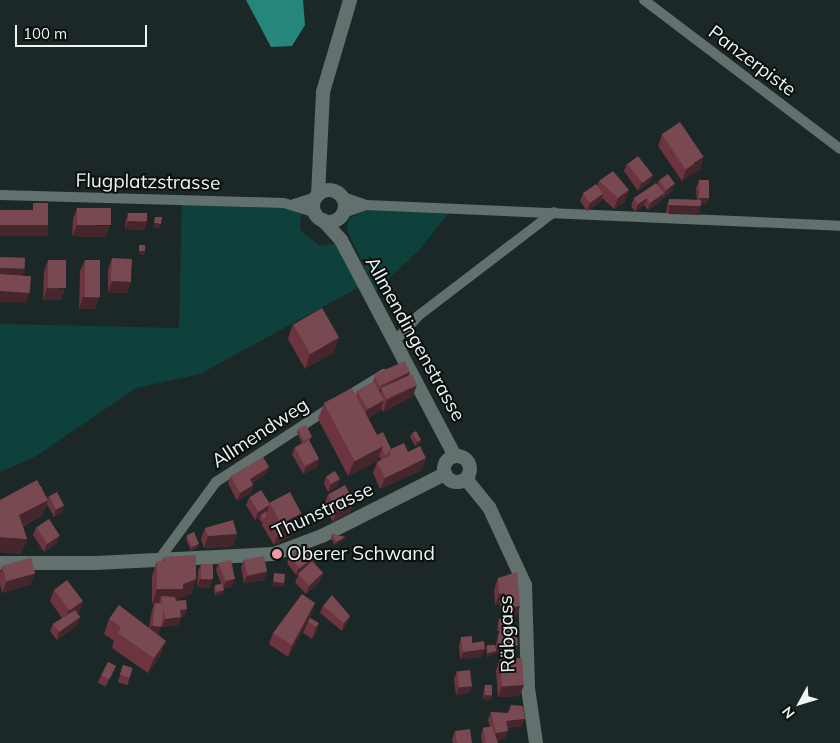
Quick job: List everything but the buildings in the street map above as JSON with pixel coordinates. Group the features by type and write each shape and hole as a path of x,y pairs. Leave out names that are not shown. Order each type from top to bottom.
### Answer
{"street":[{"path":"350,0 323,92 322,171 317,196 319,217 341,215 366,205"},
{"name":"Panzerpiste","path":"644,0 840,149"},
{"path":"322,171 338,194"},
{"path":"317,196 338,194 366,205 554,212 608,219 840,226"},
{"name":"Allmendingenstrasse","path":"338,194 341,215 341,240"},
{"name":"Flugplatzstrasse","path":"0,195 294,204 317,196"},
{"name":"Flugplatzstrasse","path":"294,204 319,217"},
{"path":"395,341 418,316 554,212"},
{"name":"Allmendingenstrasse","path":"319,217 341,240 455,456"},
{"name":"Allmendweg","path":"158,561 220,478 406,360"},
{"path":"455,456 469,463 466,479 454,482 445,474 446,461 455,456"},
{"name":"Thunstrasse","path":"0,563 158,561 282,552 445,474"},
{"name":"Räbgass","path":"466,479 489,507 525,585 528,688 536,743"}],"green space":[{"path":"182,203 296,208 301,212 300,229 307,236 320,246 338,243 359,287 200,374 136,388 36,456 0,472 0,324 179,328"},
{"path":"366,210 450,211 421,248 376,291 347,230 349,219"}],"water":[{"path":"246,0 303,0 305,25 292,46 271,47"}],"place":[{"name":"Oberer Schwand","path":"277,554"}]}
